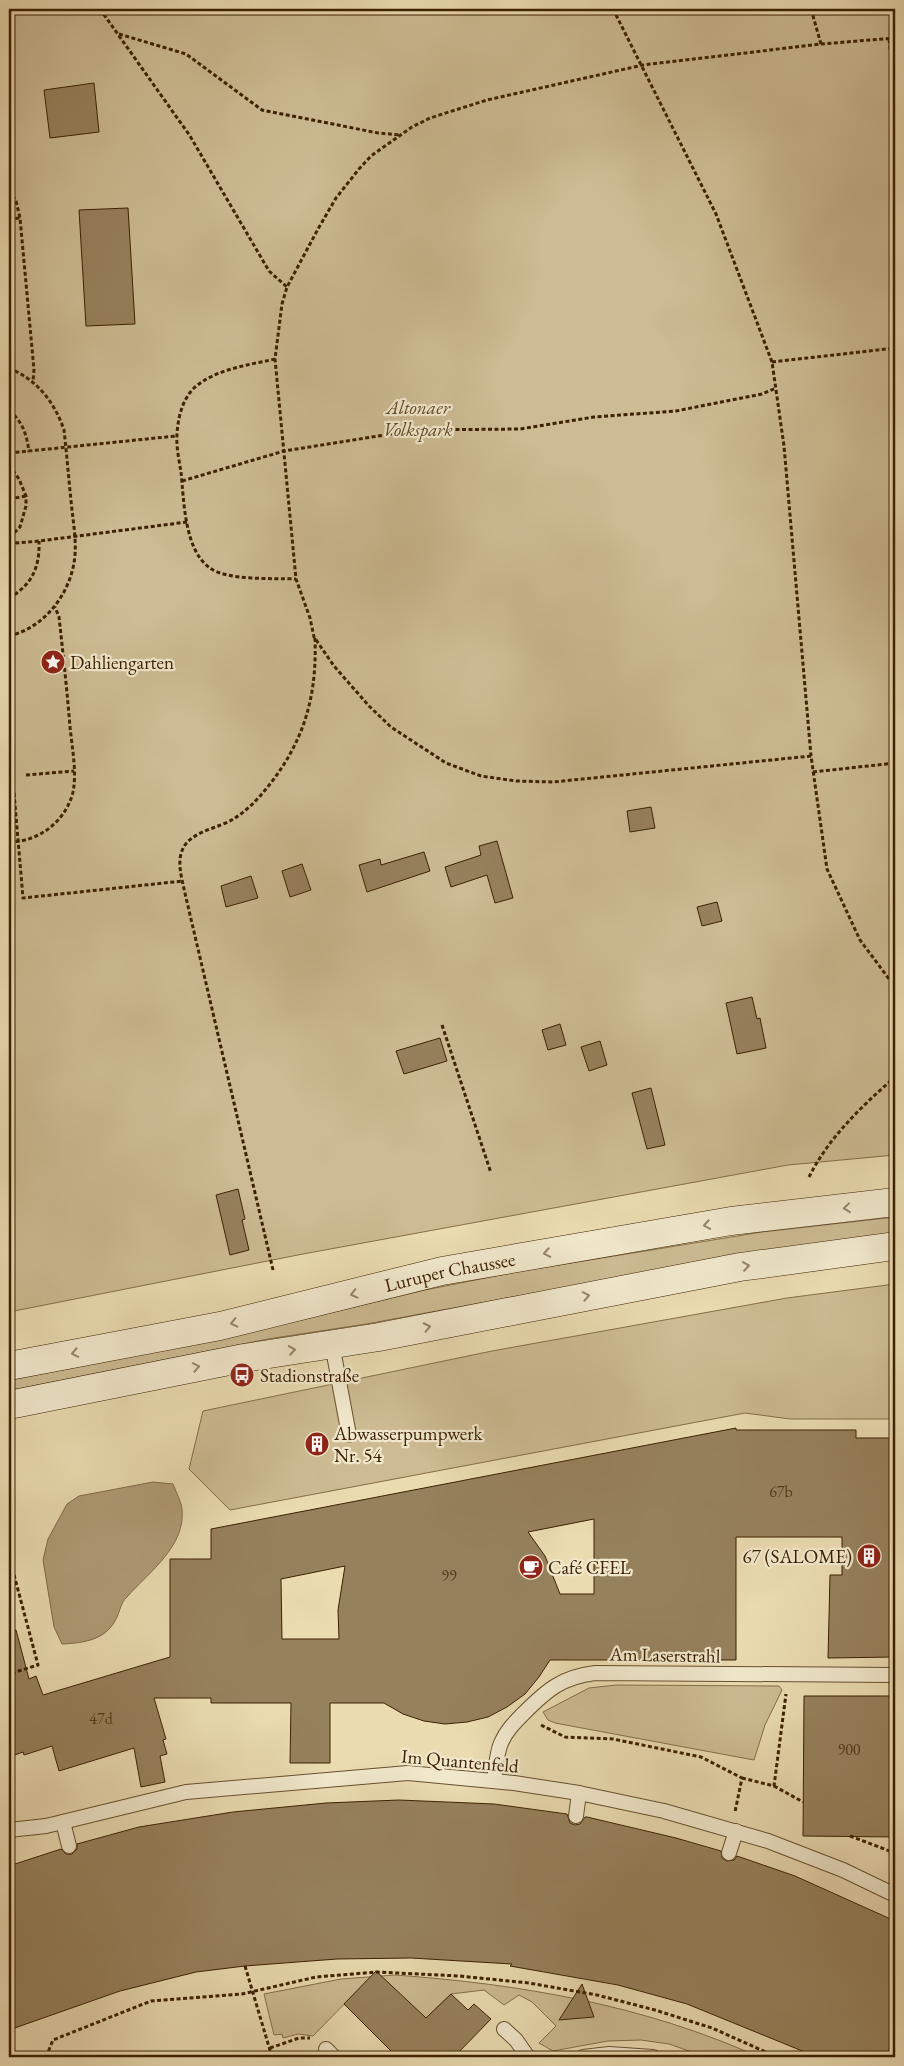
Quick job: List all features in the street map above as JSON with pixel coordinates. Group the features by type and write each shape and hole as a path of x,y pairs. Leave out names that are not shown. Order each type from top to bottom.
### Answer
{"main road":[{"name":"Luruper Chaussee","path":"9,1366 220,1326 442,1271 731,1221 895,1202"},
{"path":"9,1405 244,1358 379,1337 740,1266 895,1246"}],"lane":[{"path":"332,1344 349,1435"},
{"name":"Am Laserstrahl","path":"494,1781 500,1745 506,1733 549,1688 564,1680 580,1675 595,1673 789,1676 895,1675"},
{"name":"Im Quantenfeld","path":"9,1830 63,1822 186,1792 408,1773 494,1781 579,1793 664,1811 732,1830 843,1870 895,1895"},
{"path":"576,1816 579,1793"},
{"path":"63,1822 69,1846"},
{"path":"729,1853 732,1830"},
{"path":"504,2029 516,2040 528,2057"},
{"path":"583,2057 609,2054 653,2057"}],"path":[{"path":"100,9 190,136 269,271 287,287"},
{"path":"613,9 643,65 716,214 772,362 784,446 811,756 827,869 860,940 895,987"},
{"path":"811,9 821,44"},
{"path":"118,34 186,54 262,110 378,133 401,135"},
{"path":"273,1270 182,881 180,859 184,847 192,838 221,826 248,808 271,782 295,745 310,706 315,682 314,637 310,618 296,579 276,359 282,304 287,287 318,229 348,182 372,156 401,135 430,118 487,100 643,65 821,44 895,38"},
{"path":"889,39 895,91"},
{"path":"9,190 16,201 20,218 34,370 32,380"},
{"path":"9,219 20,218"},
{"path":"772,362 895,348"},
{"path":"276,359 223,372 194,388 182,406 176,436 186,522 192,542 202,560 217,572 236,576 296,579"},
{"path":"9,368 32,380 49,398 59,415 64,430 74,538 74,562 70,579 54,607 41,620 28,629 9,636"},
{"path":"182,480 284,451 416,430 520,429 594,417 676,411 762,394 776,388"},
{"path":"9,411 22,425 28,438 29,452"},
{"path":"9,453 176,436"},
{"path":"9,465 19,479 26,496 26,506 20,528 9,540 17,543 74,538 186,522"},
{"path":"9,499 26,496"},
{"path":"9,598 30,581 37,569 40,555 39,541"},
{"path":"9,842 18,842 32,838 47,830 58,820 67,807 73,790 74,771 59,617 54,607"},
{"path":"314,637 334,666 369,706 391,727 446,764 481,776 553,782 811,756"},
{"path":"9,740 11,763"},
{"path":"813,772 895,763"},
{"path":"26,776 74,771"},
{"path":"14,792 23,898 182,881"},
{"path":"442,1025 491,1173"},
{"path":"809,1177 818,1159 834,1138 874,1095 895,1077"},
{"path":"9,1556 38,1665 9,1674"},
{"path":"774,1786 789,1676"},
{"path":"526,1710 543,1726 565,1737 614,1738 701,1757 742,1778 774,1786 803,1802"},
{"path":"732,1830 742,1778"},
{"path":"850,1836 895,1853"},
{"path":"245,1966 272,2057"},
{"path":"46,2057 53,2040 152,2001 242,1994 316,1977 377,1972 459,1976 529,1983 597,1995 655,2010 712,2028 777,2057"},
{"path":"270,2048 299,2038"}],"green space":[{"name":"Altonaer Volkspark","path":"9,9 895,9 895,1155 788,1165 303,1254 9,1312"},
{"path":"895,1217 895,1233 665,1269 366,1324 268,1339 12,1390 10,1380 221,1339 425,1290 516,1272 762,1232"},
{"path":"895,1284 895,1419 790,1419 745,1413 230,1510 189,1469 203,1411 492,1351 787,1298"},
{"path":"616,1685 779,1686 782,1690 765,1725 754,1760 555,1723 548,1720 543,1712 589,1688"},
{"path":"395,1975 488,1984 581,2000 671,2024 759,2057 706,2057 669,2044 641,2040 608,2041 553,2051 539,2043 556,2026 532,2002 519,1995 504,2005 484,1990 451,1994 426,2018 360,1988 313,2036 298,2034 283,2038 282,2034 274,2035 264,1994 341,1979"}],"shaded area":[{"path":"153,1482 173,1484 181,1503 182,1522 172,1547 125,1599 113,1625 107,1631 94,1639 62,1644 54,1627 43,1560 48,1539 67,1504 79,1496"}],"building":[{"path":"94,83 99,132 50,138 44,90"},
{"path":"128,208 135,324 86,326 79,210"},
{"path":"651,807 655,828 630,832 627,811"},
{"path":"497,841 513,898 495,903 487,875 451,887 445,867 481,855 479,846"},
{"path":"424,852 430,871 367,892 359,865 380,859 381,865"},
{"path":"302,864 311,890 290,897 282,871"},
{"path":"251,876 258,898 226,907 221,886"},
{"path":"717,902 722,921 702,926 697,907"},
{"path":"752,997 757,1019 760,1018 766,1048 737,1054 726,1003"},
{"path":"560,1024 566,1045 548,1050 542,1030"},
{"path":"440,1038 447,1061 404,1074 396,1051"},
{"path":"600,1041 607,1065 589,1071 581,1047"},
{"path":"651,1088 665,1145 647,1149 632,1093"},
{"path":"238,1189 245,1219 242,1220 249,1250 230,1255 216,1195"},
{"path":"736,1428 736,1430 856,1430 856,1438 895,1438 895,1657 828,1658 830,1575 842,1575 842,1537 736,1537 736,1660 550,1660 525,1694 507,1707 488,1717 467,1722 445,1724 424,1721 403,1714 384,1703 330,1703 330,1763 290,1763 291,1703 211,1703 211,1698 154,1698 166,1739 163,1740 167,1754 160,1756 165,1782 141,1787 134,1748 59,1771 52,1746 24,1755 23,1752 9,1757 9,1631 16,1630 29,1679 36,1676 43,1695 170,1657 170,1559 211,1559 211,1529","holes":["594,1519 594,1594 560,1594 545,1556 528,1532","345,1566 338,1610 339,1639 282,1639 281,1579"]},
{"path":"804,1696 895,1696 895,1837 803,1836"},
{"path":"399,1800 494,1804 567,1814 570,1823 575,1825 580,1824 587,1817 676,1838 721,1851 722,1858 727,1861 734,1860 737,1856 795,1876 895,1921 895,2057 817,2057 687,2004 618,1985 510,1966 512,1964 411,1958 337,1959 196,1972 120,1991 9,2030 9,1866 61,1849 66,1854 72,1854 77,1849 77,1844 139,1827 233,1812 326,1803"},
{"path":"376,1971 426,2018 451,1994 468,2010 474,2004 491,2019 454,2057 397,2057 344,2004"},
{"path":"582,1984 594,2017 559,2020"}],"place":[{"name":"Dahliengarten","path":"53,662"},
{"name":"Stadionstraße","path":"242,1375"},
{"name":"Abwasserpumpwerk Nr. 54","path":"317,1444"},
{"name":"67 (SALOME)","path":"869,1556"},
{"name":"Café CFEL","path":"531,1567"}]}
